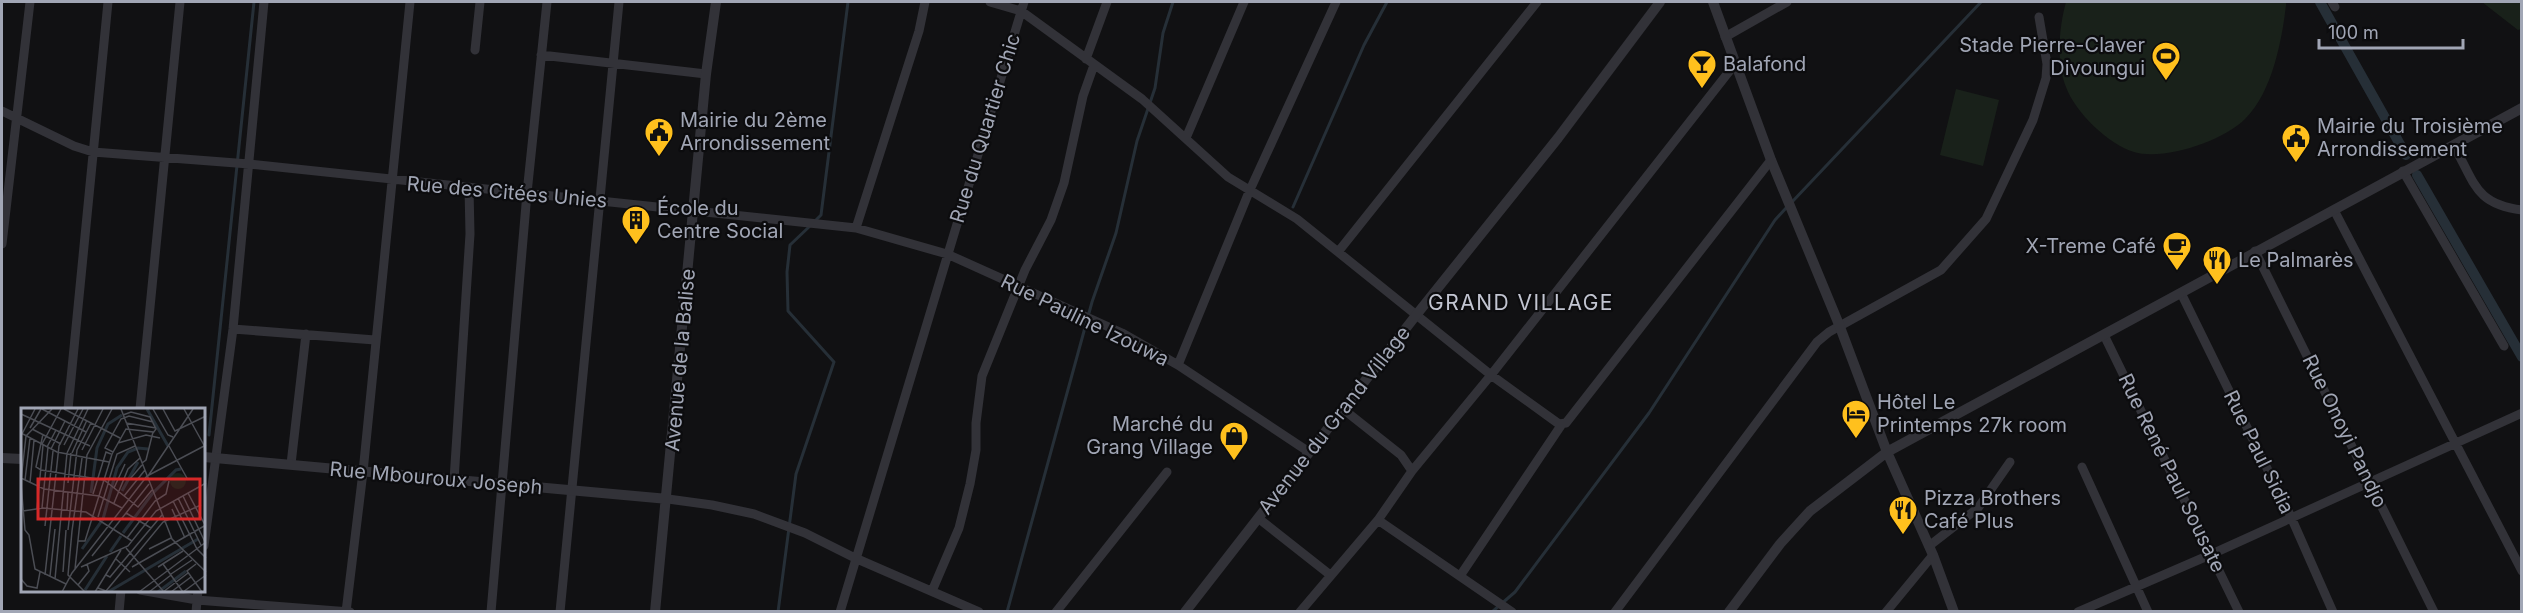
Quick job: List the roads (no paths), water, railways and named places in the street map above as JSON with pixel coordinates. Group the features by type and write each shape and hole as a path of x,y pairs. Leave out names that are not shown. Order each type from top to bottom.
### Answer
{"street":[{"path":"2,244 30,2"},
{"path":"68,408 108,2"},
{"path":"140,408 180,2"},
{"path":"206,531 232,329 245,164 264,2"},
{"name":"Rue des Citées Unies","path":"410,2 391,181 819,224"},
{"path":"475,51 480,2"},
{"path":"490,612 504,484 527,193 547,2"},
{"path":"560,612 570,489 600,201 611,63 619,2"},
{"name":"Avenue de la Balise","path":"655,612 668,499 706,74 716,2"},
{"path":"855,228 919,31 926,2"},
{"path":"990,2 1022,6 1090,62 1154,108 1227,177 1297,219 1491,375 1554,422 1562,424"},
{"path":"932,591 959,528 970,484 976,450 982,376 1019,287 1051,220 1064,183 1090,62 1107,2"},
{"path":"1186,138 1244,2"},
{"path":"1178,365 1249,192 1336,2"},
{"path":"1338,252 1537,2"},
{"name":"Avenue du Grand Village","path":"1185,612 1417,314 1558,138 1660,2"},
{"path":"1650,18 1670,2"},
{"path":"1713,2 1771,160 1840,327 1887,452 1931,550 1954,612"},
{"path":"1725,36 1787,2"},
{"name":"Rue du Quartier Chic","path":"840,612 1022,6"},
{"path":"1615,612 1817,342 1941,270 1986,219 2033,120 2046,78 2047,64 2039,17"},
{"path":"541,55 706,74"},
{"path":"1300,612 1329,574 1378,520 1412,471 1491,375 1735,63"},
{"path":"1729,612 1780,544 1810,511 1887,452 2182,295 2255,251 2522,108"},
{"path":"2,111 74,146 93,152 245,164 391,181 363,472 346,611"},
{"path":"2454,146 2484,199 2506,208 2522,210"},
{"path":"1460,576 1562,424 1771,160"},
{"path":"2405,170 2504,346"},
{"path":"454,480 470,234 470,188"},
{"path":"2334,210 2522,571"},
{"name":"Rue Pauline Izouwa","path":"819,224 855,228 947,254 1080,314 1178,365 1309,452"},
{"name":"Rue Onoyi Pandjo","path":"2255,251 2434,612"},
{"name":"Rue Paul Sidia","path":"2182,295 2291,517 2333,612"},
{"path":"232,329 375,339"},
{"path":"291,464 306,334"},
{"name":"Rue René Paul Sousate","path":"2104,335 2239,612"},
{"path":"1343,409 1401,455 1412,471"},
{"path":"2078,612 2456,445 2522,413"},
{"name":"Rue Mbouroux Joseph","path":"206,457 668,499"},
{"path":"2,458 21,459"},
{"path":"1886,612 1931,550 1978,508 2010,462"},
{"path":"2082,466 2148,612"},
{"path":"1056,612 1167,472"},
{"path":"668,499 712,504 753,514 796,530 979,612"},
{"path":"1258,518 1329,574"},
{"path":"1378,520 1508,609"},
{"path":"119,612 121,592"},
{"path":"154,592 350,612"},
{"path":"196,612 197,595"}],"waterway":[{"path":"209,435 254,2"},
{"path":"814,222 821,215 848,2"},
{"path":"1007,612 1092,302 1116,233 1137,141 1155,88 1163,33 1173,2"},
{"path":"1293,207 1364,45 1387,2"},
{"path":"1792,202 1981,2"},
{"path":"2320,2 2406,155"},
{"path":"2417,175 2522,357"},
{"path":"1492,612 1515,592 1649,413 1775,220 1787,207"},
{"path":"778,612 796,474 834,362 788,311 787,272 790,245 810,226"}],"place":[{"name":"Stade Pierre-Claver Divoungui","path":"2166,82"},
{"name":"Balafond","path":"1702,90"},
{"name":"Mairie du 2ème Arrondissement","path":"659,158"},
{"name":"Mairie du Troisième Arrondissement","path":"2296,164"},
{"name":"École du Centre Social","path":"636,246"},
{"name":"X-Treme Café","path":"2177,272"},
{"name":"Le Palmarès","path":"2217,286"},
{"name":"Hôtel Le Printemps 27k room","path":"1856,440"},
{"name":"Marché du Grang Village","path":"1234,462"},
{"name":"Pizza Brothers Café Plus","path":"1903,536"}],"district":[{"name":"GRAND VILLAGE","path":"1521,302"}]}
